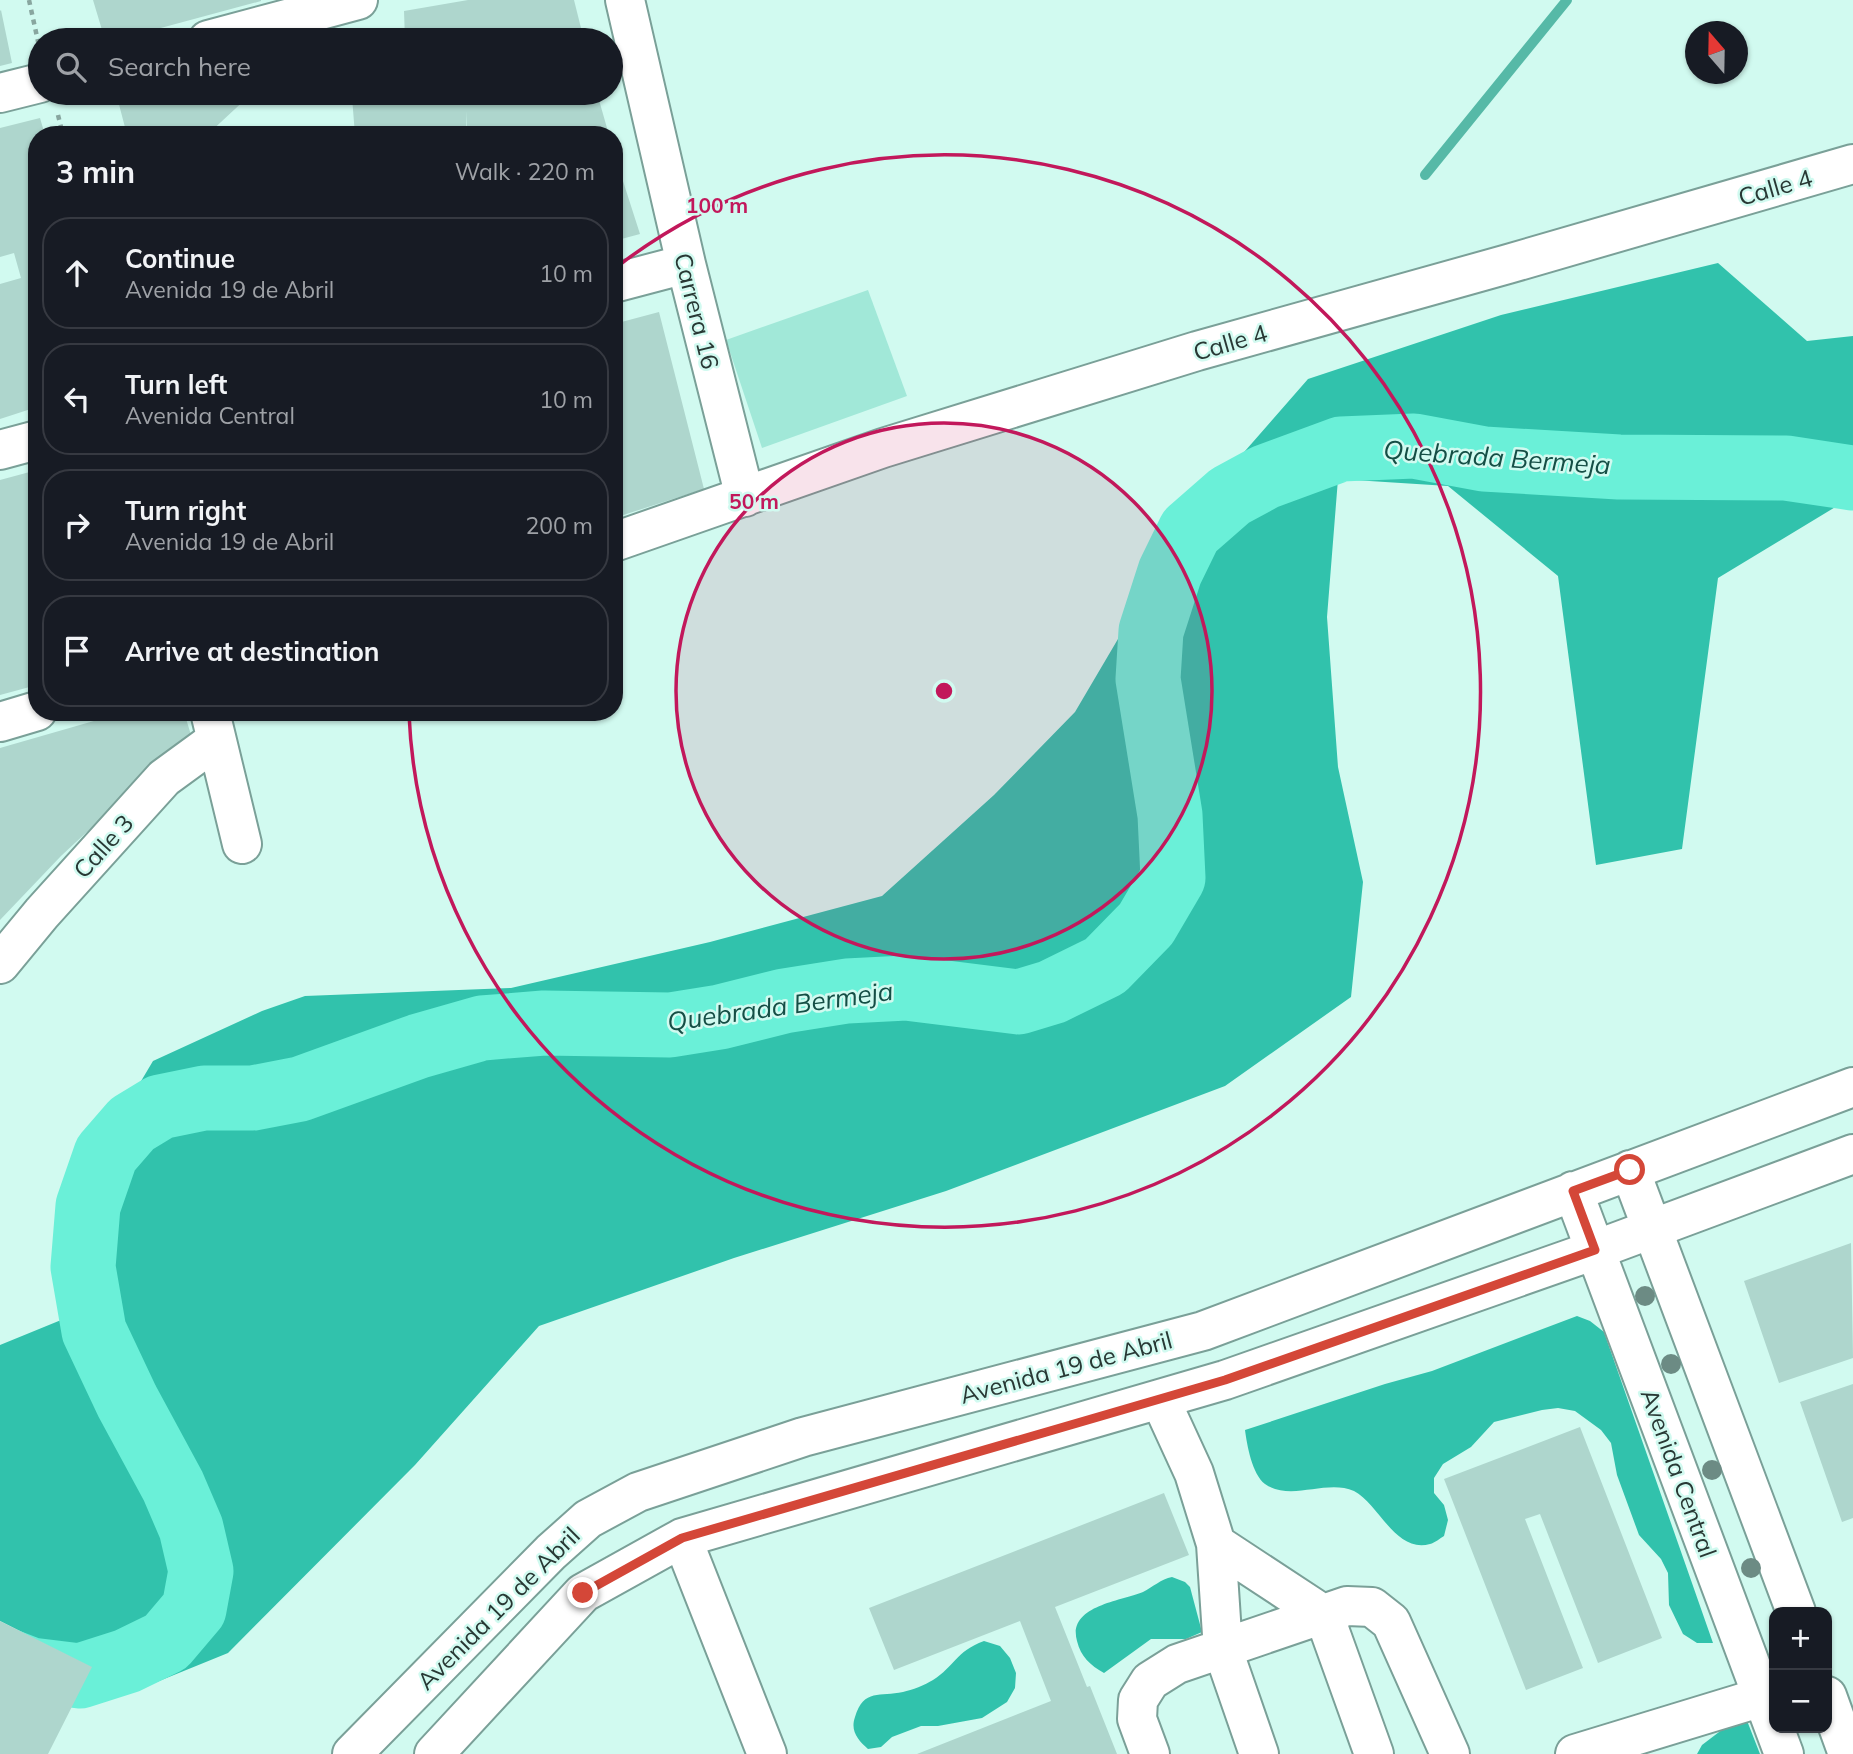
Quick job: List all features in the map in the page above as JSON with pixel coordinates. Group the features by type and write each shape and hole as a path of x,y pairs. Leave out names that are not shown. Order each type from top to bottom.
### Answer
{"street":[{"path":"253,28 358,0"},
{"name":"Carrera 16","path":"625,0 686,264 745,498"},
{"path":"0,93 28,86"},
{"name":"Calle 4","path":"623,539 883,448 1197,351 1853,164"},
{"path":"623,281 686,264"},
{"path":"0,450 28,442"},
{"path":"0,722 28,714"},
{"path":"214,726 242,844"},
{"name":"Calle 3","path":"0,964 42,913 214,726"},
{"name":"Avenida 19 de Abril","path":"352,1754 551,1552 588,1519 638,1492 803,1437 1203,1331 1853,1087"},
{"name":"Avenida 19 de Abril","path":"434,1754 583,1593 682,1538 1225,1380 1595,1250 1853,1154"},
{"path":"1630,1170 1794,1607"},
{"name":"Avenida Central","path":"1573,1191 1762,1697 1769,1700"},
{"path":"1160,1399 1194,1473 1216,1544 1223,1650 1259,1754"},
{"path":"682,1538 767,1754"},
{"path":"1216,1544 1324,1615 1374,1754"},
{"path":"1150,1754 1137,1719 1138,1700 1150,1681 1177,1664 1223,1650 1256,1636 1347,1606 1372,1606 1391,1622 1450,1754"},
{"path":"1575,1754 1762,1697"},
{"name":"Avenida Central","path":"1826,1733 1848,1754"}],"path":[{"path":"29,0 35,28"}],"green space":[{"path":"1718,263 1807,341 1853,336 1853,506 1842,503 1718,578 1682,849 1596,865 1558,576 1448,486 1338,479 1327,617 1338,767 1363,882 1351,997 1225,1086 946,1191 734,1258 539,1326 415,1465 228,1653 137,1690 0,1621 0,1345 88,1309 69,1202 153,1061 262,1011 305,996 511,988 710,942 882,896 994,795 1075,712 1210,491 1308,379 1501,315"},
{"path":"868,290 907,396 762,448 726,340"},
{"path":"1577,1316 1590,1321 1604,1332 1713,1643 1697,1643 1683,1634 1669,1605 1668,1573 1661,1559 1639,1535 1617,1475 1611,1443 1601,1430 1575,1411 1558,1408 1542,1410 1494,1422 1471,1447 1443,1464 1434,1478 1434,1493 1444,1505 1448,1520 1444,1536 1430,1544 1407,1542 1354,1491 1332,1487 1286,1491 1275,1489 1260,1479 1251,1459 1245,1430 1432,1371"},
{"path":"1172,1577 1190,1587 1202,1632 1186,1639 1151,1639 1104,1673 1090,1664 1077,1641 1076,1629 1080,1620 1098,1607 1143,1592"},
{"path":"984,1641 1000,1646 1010,1658 1016,1673 1015,1688 1007,1702 982,1718 938,1726 921,1726 892,1737 881,1747 868,1749 858,1739 854,1722 859,1708 868,1698 903,1692 926,1684 940,1675 961,1654"},
{"path":"1744,1713 1760,1754 1697,1754 1702,1745"}],"building":[{"path":"93,0 261,0 161,28 101,28"},
{"path":"468,0 574,0 581,28 405,28 404,11"},
{"path":"0,11 12,63 0,66"},
{"path":"119,105 239,105 217,126 125,126"},
{"path":"353,105 600,105 606,126 467,126 466,111 466,126 354,126"},
{"path":"40,118 42,126 28,126 28,410 0,419 0,284 21,278 14,253 0,257 0,128"},
{"path":"623,181 640,234 623,239"},
{"path":"659,312 704,489 623,515 623,322"},
{"path":"28,472 28,687 0,695 0,480"},
{"path":"94,721 187,721 191,735 61,856 0,920 0,748"},
{"path":"1851,1243 1853,1358 1779,1383 1744,1281"},
{"path":"1853,1384 1853,1518 1842,1522 1800,1402"},
{"path":"1580,1427 1662,1638 1598,1663 1540,1514 1525,1519 1583,1668 1526,1690 1444,1479"},
{"path":"1164,1493 1189,1555 1055,1607 1117,1754 917,1754 1051,1701 1020,1621 894,1670 869,1608"},
{"path":"0,1621 92,1667 48,1754 0,1754"}],"waterway":[{"path":"1425,175 1567,0"},
{"name":"Quebrada Bermeja","path":"0,1658 31,1670 80,1676 127,1661 166,1642 194,1609 201,1571 191,1528 173,1486 127,1401 94,1331 83,1267 88,1206 106,1154 132,1124 160,1107 204,1098 253,1098 300,1089 419,1046 482,1028 544,1023 670,1025 847,991 906,988 1019,1002 1052,992 1105,966 1146,924 1173,878 1170,815 1148,679 1151,631 1170,572 1190,531 1230,496 1265,477 1341,449 1414,446 1484,459 1619,467 1786,468 1853,478"}],"route":[{"path":"583,1593 682,1538 1225,1380 1595,1250 1573,1191 1630,1170"}]}
